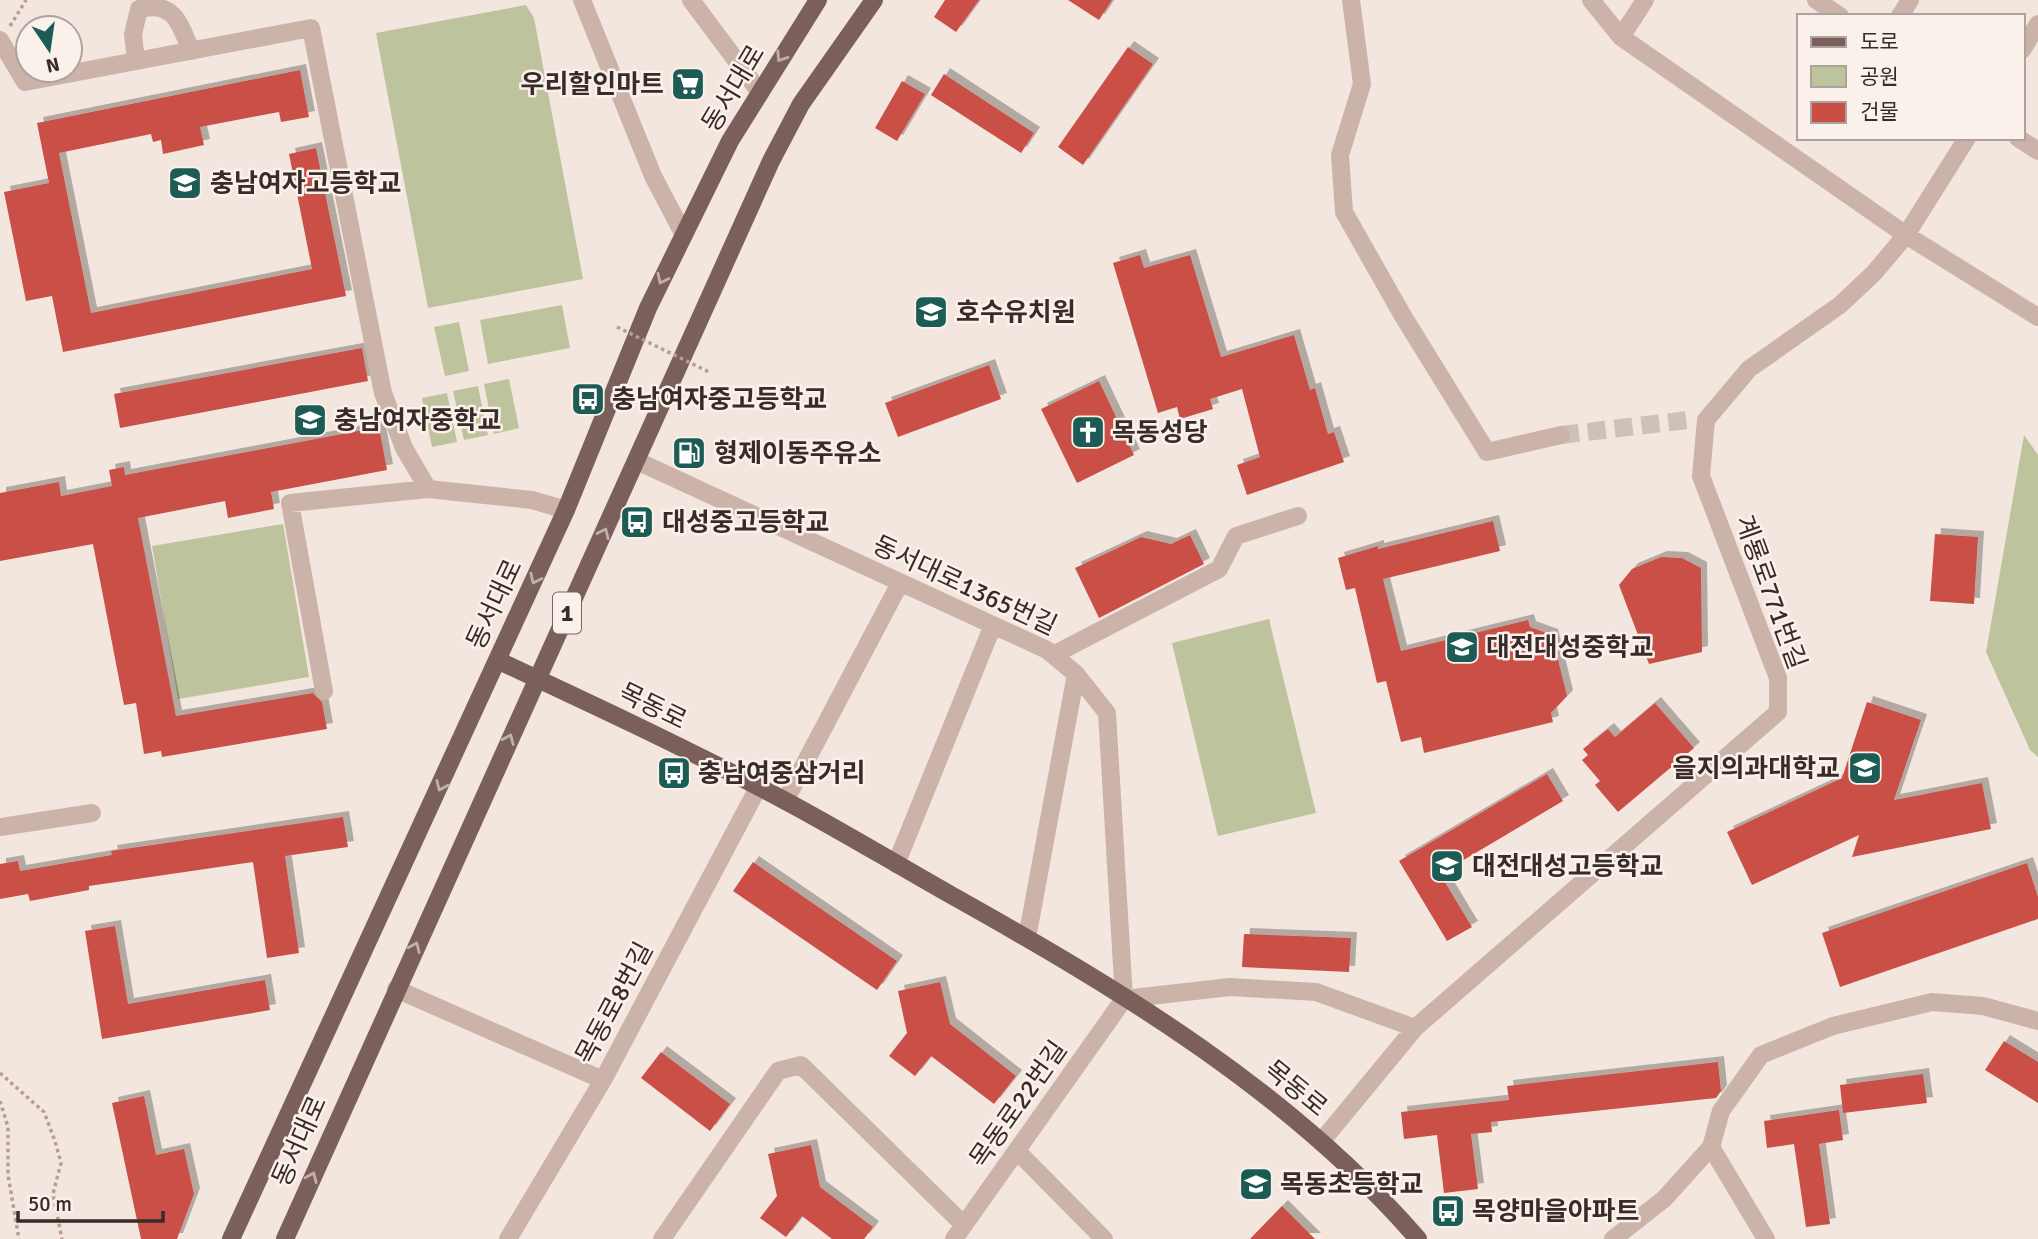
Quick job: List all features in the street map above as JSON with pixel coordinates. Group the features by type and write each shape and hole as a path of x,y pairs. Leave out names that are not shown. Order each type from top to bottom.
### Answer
{"main road":[{"name":"동서대로","path":"231,1239 566,510 648,308 730,141 818,0"},
{"name":"동서대로","path":"285,1239 771,161 801,104 874,0"},
{"name":"목동로","path":"497,660 759,786 1027,938 1124,999 1280,1104 1396,1214 1418,1239"}],"street":[{"path":"582,0 653,176 684,235"},
{"path":"691,0 759,91"},
{"path":"1351,0 1362,84 1340,155 1345,212 1402,316 1487,452 1560,435"},
{"path":"1591,0 1621,37 1906,235 2038,317"},
{"path":"1621,37 1645,0"},
{"path":"1816,0 1837,14"},
{"path":"136,61 134,21 139,9 150,5 161,5 173,13 191,51"},
{"path":"2024,47 2038,24"},
{"path":"3,36 25,82 311,28 383,393 404,448 428,489"},
{"name":"계룡로771번길","path":"1321,1142 1415,1028 1778,712 1778,678 1701,476 1697,420 1749,369 1840,305 1874,273 1906,235 1966,140"},
{"path":"2021,140 2038,151"},
{"name":"동서대로1365번길","path":"638,461 993,625 1053,655 1076,674 1107,713 1124,999"},
{"path":"324,691 290,503 428,489 532,500 566,510"},
{"path":"1053,655 1219,569 1236,536 1298,516"},
{"path":"785,801 901,583"},
{"path":"896,864 993,625"},
{"path":"1027,938 1076,674"},
{"name":"목동로8번길","path":"508,1239 603,1080 759,786"},
{"path":"0,827 92,813"},
{"path":"1124,999 1230,986 1316,992 1415,1028"},
{"path":"396,989 603,1080"},
{"name":"목동로22번길","path":"959,1232 1124,999"},
{"path":"1613,1239 1664,1199 1712,1147 1721,1111 1761,1055 1833,1026 1933,1002 1983,1006 2038,1021"},
{"path":"662,1239 778,1071 801,1065 959,1232"},
{"path":"1712,1147 1766,1239"},
{"path":"1017,1151 1104,1239"}],"path":[{"path":"3,36 26,0"},
{"path":"617,327 709,372"},
{"path":"0,1073 44,1112 55,1141 61,1163 53,1194 62,1239"},
{"path":"0,1101 8,1128 8,1175 19,1239"}],"green space":[{"path":"526,5 534,18 583,279 428,308 376,33"},
{"path":"562,305 570,348 488,364 480,320"},
{"path":"459,322 469,371 445,376 434,327"},
{"path":"509,379 519,428 494,434 484,384"},
{"path":"478,386 488,435 464,440 453,391"},
{"path":"447,393 457,442 432,447 422,398"},
{"path":"2024,435 2038,455 2038,757 2030,750 1986,652"},
{"path":"283,524 309,677 178,699 152,546"},
{"path":"1269,619 1316,813 1218,836 1172,643"}],"building":[{"path":"945,0 979,0 956,32 934,17"},
{"path":"1068,0 1112,0 1099,20"},
{"path":"1128,47 1153,64 1083,165 1058,147"},
{"path":"300,70 309,117 281,122 279,112 200,127 204,145 163,154 161,140 153,142 151,134 59,153 91,313 312,269 289,154 316,148 346,296 63,352 52,296 26,301 4,192 49,183 37,123"},
{"path":"944,74 1034,133 1021,153 931,95"},
{"path":"902,81 925,94 897,141 875,128"},
{"path":"1140,255 1144,268 1190,255 1221,357 1294,335 1310,390 1315,388 1328,434 1334,432 1344,462 1247,495 1237,465 1260,457 1242,389 1210,399 1213,409 1180,419 1177,407 1158,413 1113,263"},
{"path":"362,348 368,381 120,428 114,394"},
{"path":"989,365 1001,399 898,437 885,403"},
{"name":"목동성당","path":"1099,381 1134,455 1077,483 1041,409"},
{"path":"379,427 387,470 271,492 274,509 228,518 225,501 138,518 176,716 313,693 322,702 327,729 162,757 161,751 144,754 136,703 124,705 93,544 0,561 0,493 59,482 61,496 112,486 109,470 124,467 125,475"},
{"path":"1493,521 1500,551 1383,579 1401,651 1528,620 1530,627 1552,635 1567,696 1551,713 1553,722 1424,753 1421,737 1401,742 1386,681 1377,683 1355,588 1346,590 1338,558 1378,546 1378,549"},
{"path":"1935,534 1978,537 1974,604 1930,601"},
{"path":"1190,535 1204,564 1099,618 1075,568 1141,537 1171,544"},
{"path":"1661,557 1682,558 1701,568 1702,652 1649,664 1619,585 1632,569"},
{"path":"1867,702 1921,720 1894,800 1982,783 1991,829 1852,857 1859,835 1752,885 1727,832 1842,778"},
{"path":"1655,703 1694,748 1618,812 1595,785 1600,781 1582,760 1588,755 1583,749 1608,729 1615,737"},
{"path":"1547,774 1563,801 1440,874 1472,927 1447,941 1399,861"},
{"path":"343,817 348,847 285,856 299,953 267,958 253,862 89,886 89,890 30,901 28,894 0,899 0,864 18,861 20,871 112,855 111,851"},
{"path":"753,862 897,961 877,990 733,891"},
{"path":"2027,863 2038,897 2038,919 1840,987 1822,933"},
{"path":"115,926 128,1004 265,980 270,1010 102,1039 85,931"},
{"path":"1244,934 1351,938 1349,972 1242,967"},
{"path":"940,982 950,1024 1016,1076 994,1104 931,1056 915,1076 889,1056 907,1033 898,991"},
{"path":"2004,1041 2038,1062 2038,1103 1985,1070"},
{"path":"661,1052 730,1104 710,1131 641,1078"},
{"path":"1718,1062 1721,1091 1716,1098 1491,1122 1492,1132 1471,1134 1478,1189 1444,1193 1437,1135 1404,1139 1401,1112 1509,1100 1507,1086"},
{"path":"1923,1074 1927,1103 1843,1113 1840,1085"},
{"path":"144,1096 156,1155 184,1149 194,1194 177,1239 141,1239 112,1103"},
{"path":"1839,1110 1843,1140 1819,1144 1830,1224 1806,1227 1794,1144 1767,1148 1764,1121"},
{"path":"811,1145 820,1187 873,1227 864,1239 832,1239 802,1216 786,1237 760,1218 777,1196 768,1154"},
{"path":"1282,1206 1315,1239 1250,1239"}],"tunnel":[{"path":"1561,435 1688,420"}],"place":[{"name":"우리할인마트","path":"688,84"},
{"name":"충남여자고등학교","path":"185,183"},
{"name":"호수유치원","path":"931,312"},
{"name":"충남여자중고등학교","path":"588,399"},
{"name":"충남여자중학교","path":"310,420"},
{"name":"목동성당","path":"1088,432"},
{"name":"형제이동주유소","path":"689,453"},
{"name":"대성중고등학교","path":"637,522"},
{"name":"대전대성중학교","path":"1462,647"},
{"name":"을지의과대학교","path":"1865,768"},
{"name":"충남여중삼거리","path":"674,773"},
{"name":"대전대성고등학교","path":"1447,866"},
{"name":"목동초등학교","path":"1256,1184"},
{"name":"목양마을아파트","path":"1448,1211"}]}
